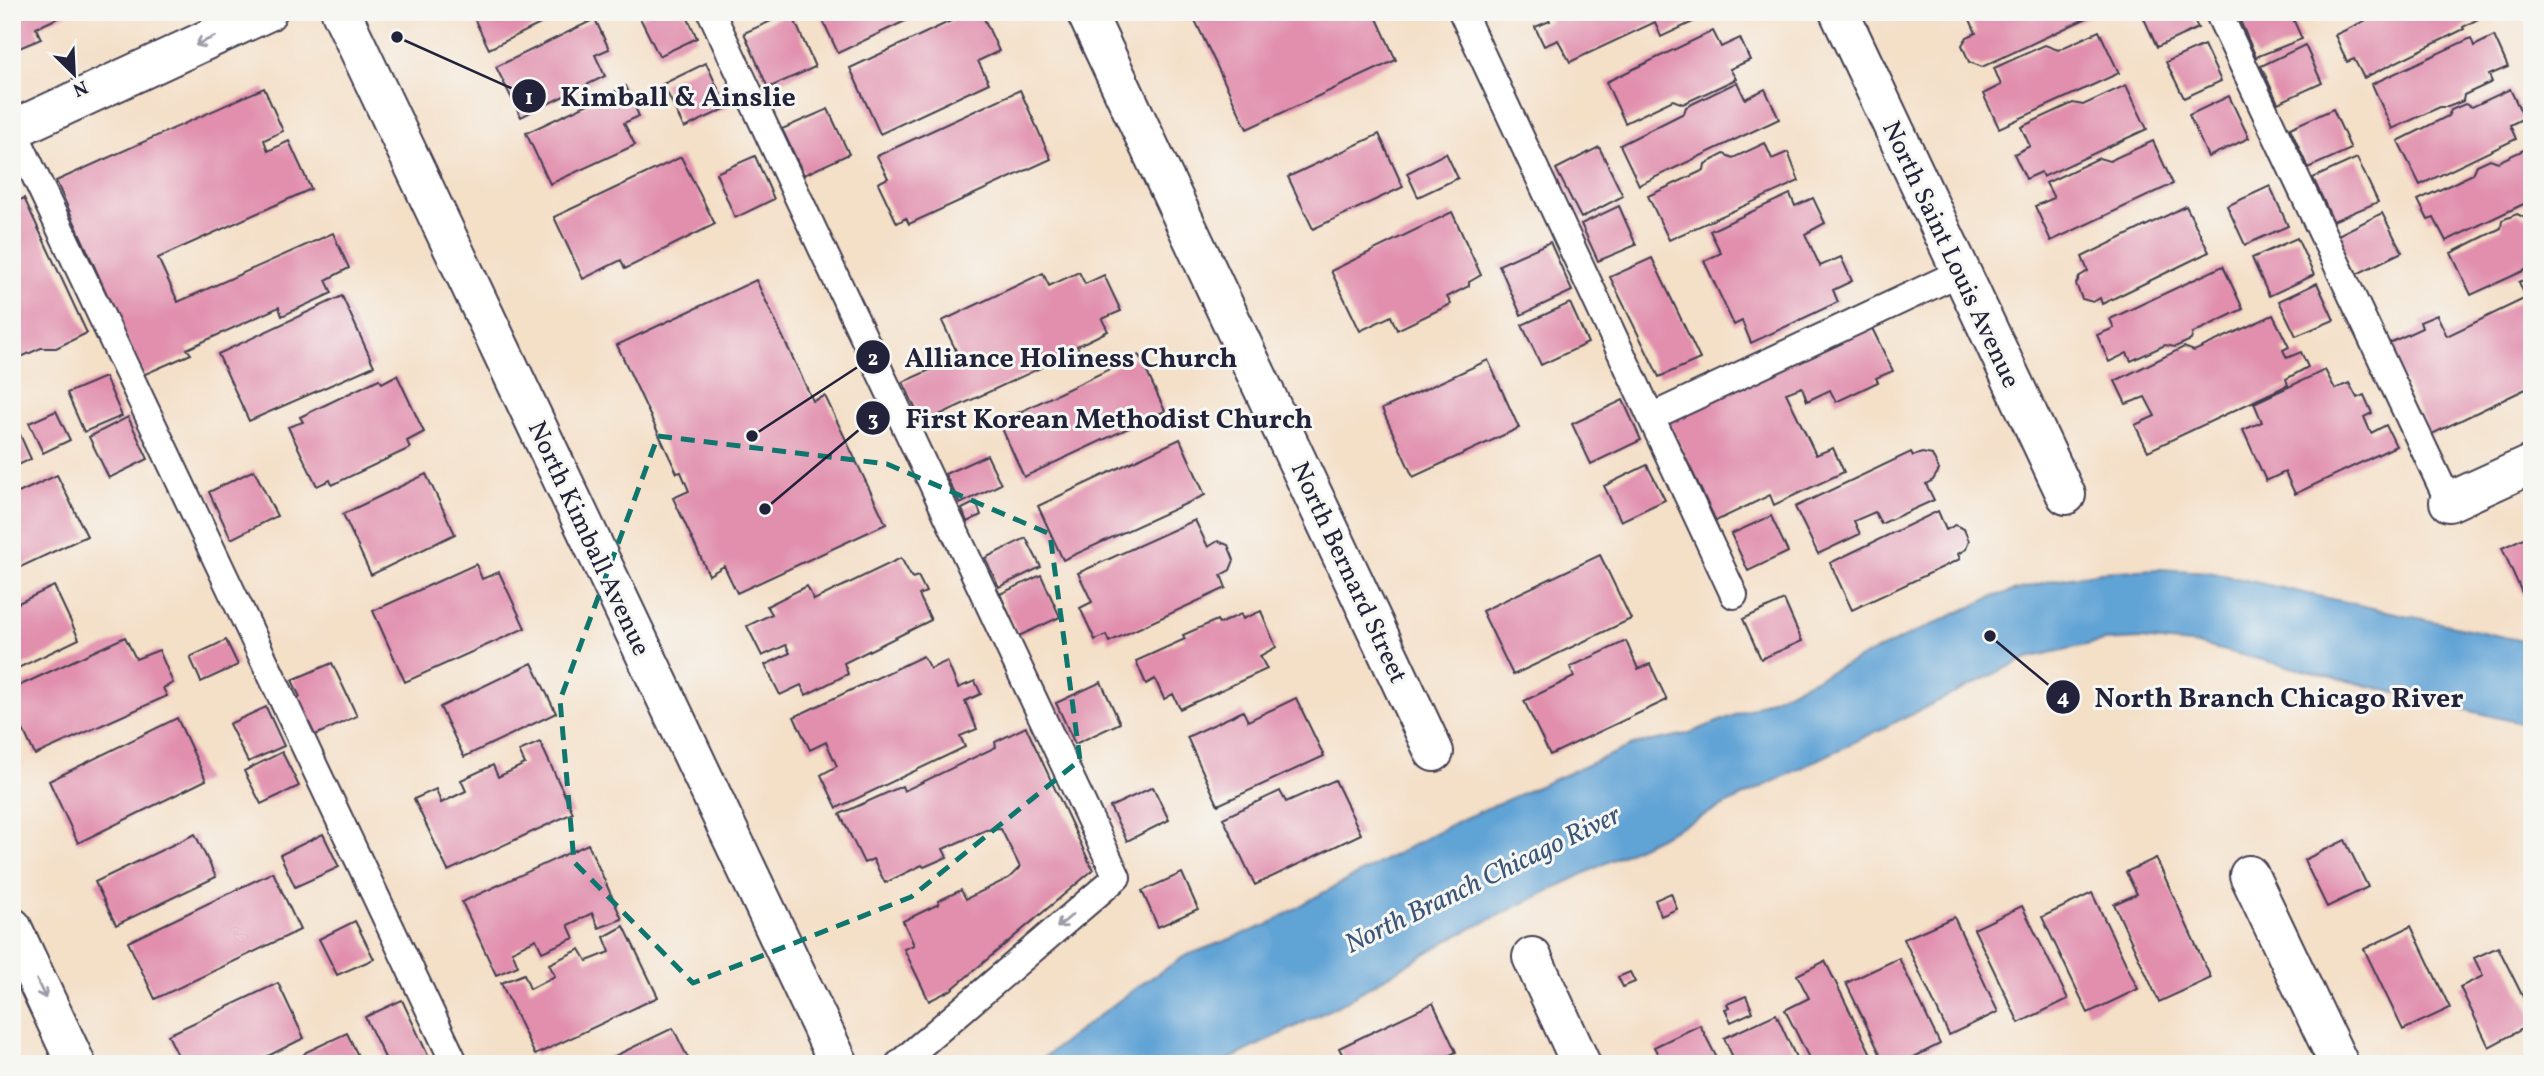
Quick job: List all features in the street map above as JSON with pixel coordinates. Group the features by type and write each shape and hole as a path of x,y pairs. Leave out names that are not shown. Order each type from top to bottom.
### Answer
{"street":[{"path":"13,129 267,12"},
{"name":"North Kimball Avenue","path":"341,12 839,1064"},
{"name":"North Bernard Street","path":"1086,12 1434,752"},
{"name":"North Saint Louis Avenue","path":"1839,12 2066,495"},
{"path":"2449,502 2532,464"},
{"path":"2249,875 2339,1064"},
{"path":"12,927 76,1064"},
{"path":"1532,957 1581,1064"}],"lane":[{"path":"711,12 1117,877 899,1064"},
{"path":"1462,12 1734,595"},
{"path":"2218,12 2449,502"},
{"path":"13,129 455,1064"},
{"path":"1651,417 1961,272"}],"highlighted area":[{"path":"658,436 887,464 1050,534 1080,760 911,897 693,983 574,862 560,700"}],"water":[{"path":"2158,569 2209,572 2532,643 2532,726 2201,645 2140,639 2104,641 2027,658 1454,937 1337,1006 1220,1064 1035,1064 1137,987 1185,956 1267,925 1458,821 1633,745 1687,734 1748,710 1992,597 2049,581 2100,572"}],"building":[{"path":"12,12 71,12 36,28 41,39 12,51"},
{"path":"471,12 565,12 489,49"},
{"path":"651,12 685,12 697,38 659,56 640,18"},
{"path":"791,12 815,67 768,88 744,33"},
{"path":"819,12 924,12 838,53"},
{"path":"970,12 981,12 999,51 978,61 989,83 880,134 850,68"},
{"path":"1191,12 1374,12 1396,60 1247,129"},
{"path":"1546,12 1714,12 1661,37 1655,22 1570,62 1558,40 1544,46 1535,27 1550,21"},
{"path":"1973,12 2100,12 1982,67 1969,62 1962,45 1967,37 1976,33 1968,15"},
{"path":"2141,12 2190,12 2198,28 2157,47"},
{"path":"2290,12 2302,39 2256,57 2237,14"},
{"path":"2383,12 2475,12 2478,19 2463,27 2464,29 2364,78 2354,59 2347,62 2335,35"},
{"path":"595,19 609,49 595,55 605,76 521,117 496,67"},
{"path":"1713,31 1721,47 1740,38 1750,60 1730,69 1736,79 1683,104 1673,100 1625,123 1606,82"},
{"path":"2099,31 2119,73 1999,128 1983,94 2001,85 1994,68 2045,45 2058,50"},
{"path":"2494,36 2508,67 2489,75 2492,82 2464,95 2463,101 2440,107 2392,129 2372,84 2471,38 2474,46"},
{"path":"2204,45 2221,81 2184,98 2166,62"},
{"path":"2305,45 2322,83 2278,103 2261,66"},
{"path":"706,63 727,108 684,128 663,84"},
{"path":"1737,82 1745,99 1765,89 1779,119 1639,185 1620,145 1684,113 1686,107"},
{"path":"2126,85 2147,129 2043,177 2041,172 2026,179 2014,154 2030,146 2021,127 2073,103 2083,105"},
{"path":"626,86 639,116 624,123 635,145 550,184 526,133"},
{"path":"264,88 283,131 264,140 268,151 289,141 311,189 158,258 178,302 333,233 349,268 326,280 332,293 282,316 279,307 187,349 191,354 143,375 56,181"},
{"path":"2510,89 2524,118 2510,125 2516,139 2420,185 2398,141 2448,116 2451,110 2465,104 2472,107"},
{"path":"1020,90 1051,159 909,224 906,218 897,223 878,183 888,178 877,156"},
{"path":"2229,96 2249,138 2208,157 2189,115"},
{"path":"828,109 849,154 804,175 782,129"},
{"path":"2333,109 2351,149 2308,168 2290,128"},
{"path":"1379,134 1403,187 1313,229 1288,177"},
{"path":"2153,141 2173,184 2051,241 2035,206 2054,198 2046,183 2099,158 2109,161"},
{"path":"1765,143 1772,159 1788,152 1799,181 1669,240 1648,196 1704,170 1705,164 1724,154 1733,158"},
{"path":"2532,146 2532,200 2446,241 2434,218 2428,220 2418,200 2473,174 2477,165 2490,159 2498,162"},
{"path":"1599,147 1623,196 1581,218 1556,169"},
{"path":"1446,153 1458,178 1418,197 1407,173"},
{"path":"755,156 774,199 735,218 716,173"},
{"path":"681,157 715,224 625,269 621,260 583,279 554,217"},
{"path":"2357,158 2378,202 2333,221 2313,178"},
{"path":"2270,186 2288,226 2245,245 2227,206"},
{"path":"1790,194 1795,206 1813,198 1825,223 1805,234 1820,266 1841,257 1852,281 1833,290 1838,302 1751,343 1742,321 1734,325 1704,261 1721,253 1710,231"},
{"path":"24,198 87,333 56,348 41,348 12,361 12,204"},
{"path":"1619,206 1636,245 1598,261 1581,224"},
{"path":"2186,206 2209,252 2102,304 2100,298 2093,302 2082,299 2076,284 2080,276 2088,271 2082,257"},
{"path":"1452,212 1481,275 1469,282 1469,286 1447,297 1451,304 1397,330 1391,316 1360,331 1331,271"},
{"path":"2382,213 2402,252 2357,274 2338,235"},
{"path":"2517,214 2525,218 2532,215 2532,267 2471,295 2451,253 2501,228 2502,220"},
{"path":"2297,238 2314,275 2269,296 2252,258"},
{"path":"1550,242 1572,291 1521,315 1499,265"},
{"path":"1652,258 1700,359 1659,377 1610,277"},
{"path":"2223,266 2243,309 2193,333 2191,340 2175,347 2165,345 2131,361 2127,353 2109,362 2097,335 2114,328 2110,319"},
{"path":"1079,272 1085,284 1104,275 1121,311 1102,319 1108,331 1077,346 1079,350 922,423 903,382 959,357 942,321 1043,273 1049,286"},
{"path":"2532,276 2532,386 2430,435 2387,344 2422,328 2420,322 2437,315 2447,336 2526,298 2519,282"},
{"path":"756,280 813,401 825,396 886,524 737,593 724,566 709,575 673,498 689,491 681,472 677,473 617,345"},
{"path":"2317,283 2334,320 2296,336 2279,301"},
{"path":"342,296 374,366 249,421 218,354"},
{"path":"1570,303 1588,343 1541,365 1522,325"},
{"path":"2273,315 2289,347 2283,350 2287,358 2301,352 2308,367 2286,379 2288,385 2148,451 2135,425 2155,416 2145,397 2126,404 2115,381 2184,347 2194,351"},
{"path":"1870,324 1893,371 1876,378 1878,382 1836,402 1830,390 1807,401 1802,387 1786,393 1816,455 1833,448 1844,472 1774,505 1770,495 1716,521 1668,421"},
{"path":"1139,355 1165,411 1024,477 999,422"},
{"path":"1488,360 1519,428 1413,477 1382,409"},
{"path":"2325,370 2335,389 2349,383 2357,398 2364,395 2372,413 2364,417 2371,433 2386,425 2396,446 2295,494 2285,472 2266,481 2243,430 2262,422 2254,403"},
{"path":"397,375 424,432 407,441 410,448 332,485 330,480 317,486 288,427 303,422 300,417 379,379 382,383"},
{"path":"105,377 122,416 84,432 67,393"},
{"path":"1623,400 1641,440 1591,464 1572,424"},
{"path":"56,411 70,440 43,453 29,423"},
{"path":"12,417 31,459 12,468"},
{"path":"128,417 148,459 109,478 89,437"},
{"path":"1180,439 1205,495 1063,560 1038,506"},
{"path":"1911,452 1913,456 1922,453 1932,455 1939,470 1933,480 1926,484 1934,500 1881,524 1875,512 1854,521 1860,534 1818,554 1795,507"},
{"path":"987,455 1001,484 960,504 945,474"},
{"path":"1647,465 1665,500 1621,521 1604,486"},
{"path":"254,470 277,516 231,539 209,492"},
{"path":"426,474 455,534 371,575 343,514"},
{"path":"57,475 87,536 12,571 12,496"},
{"path":"976,502 981,515 967,522 962,509"},
{"path":"1938,511 1946,530 1955,525 1964,529 1969,541 1966,549 1958,554 1960,559 1852,610 1830,563"},
{"path":"1771,516 1788,552 1748,571 1731,534"},
{"path":"1195,520 1208,547 1218,541 1228,545 1234,560 1230,570 1221,575 1226,588 1109,642 1106,635 1095,640 1080,608 1092,602 1078,573"},
{"path":"2532,534 2532,591 2523,595 2502,548"},
{"path":"1026,538 1041,567 999,587 985,558"},
{"path":"1600,555 1631,619 1513,675 1482,611"},
{"path":"901,558 912,578 918,576 926,592 919,595 931,620 844,663 848,674 806,695 801,685 780,695 765,665 790,653 786,645 762,656 747,626 772,614 767,606 807,586 814,600"},
{"path":"476,564 482,579 499,572 525,628 405,682 373,611"},
{"path":"1041,575 1060,617 1019,636 1000,594"},
{"path":"54,586 79,639 12,671 12,606"},
{"path":"1784,600 1802,641 1761,659 1743,619"},
{"path":"1261,611 1276,647 1260,656 1267,669 1180,709 1173,694 1164,699 1155,679 1146,684 1136,661 1185,639 1183,635 1217,620 1219,624 1241,614 1243,619"},
{"path":"125,637 136,659 159,650 173,683 163,688 167,696 35,755 12,706 12,689"},
{"path":"226,640 238,665 201,682 190,657"},
{"path":"1626,641 1638,669 1650,664 1667,700 1550,755 1524,701 1574,677 1570,667"},
{"path":"923,656 930,669 947,661 958,688 975,681 981,694 965,701 977,729 960,736 965,747 837,808 821,775 837,766 826,742 810,750 794,717"},
{"path":"332,663 357,716 313,736 296,699 300,697 292,680"},
{"path":"532,663 556,713 464,757 440,707"},
{"path":"1101,682 1120,723 1075,744 1056,703"},
{"path":"1296,698 1324,756 1218,805 1187,737 1243,711 1248,721"},
{"path":"266,707 284,746 248,762 229,724"},
{"path":"177,718 206,780 78,843 49,781"},
{"path":"1026,727 1093,870 951,990 929,1001 904,949 914,945 903,921 961,890 966,899 1009,878 1020,867 1001,829 986,830 943,849 947,857 924,867 922,865 885,883 873,859 864,863 840,814 902,786 904,791 996,747 995,742"},
{"path":"540,742 573,813 448,871 414,799 436,789 441,803 466,791 461,780 493,765 498,777 525,764 519,751"},
{"path":"282,752 299,786 261,804 244,771"},
{"path":"1335,780 1361,834 1255,885 1223,818 1280,791 1286,802"},
{"path":"1153,787 1169,820 1127,841 1110,807"},
{"path":"195,834 216,877 116,925 95,882"},
{"path":"323,834 339,867 295,887 280,855"},
{"path":"2345,840 2368,887 2327,907 2304,860"},
{"path":"588,844 622,919 599,928 592,913 568,925 574,938 542,952 536,939 512,951 518,966 496,975 462,902"},
{"path":"2156,858 2211,978 2159,1002 2114,904 2137,894 2126,872"},
{"path":"273,872 300,930 155,999 128,942"},
{"path":"1182,873 1198,909 1158,927 1142,891"},
{"path":"1671,893 1677,909 1661,916 1655,900"},
{"path":"2092,893 2138,989 2088,1013 2042,917"},
{"path":"2022,906 2068,999 2019,1023 1974,929"},
{"path":"1954,917 1998,1012 1949,1035 1904,939"},
{"path":"355,921 374,959 337,975 319,939"},
{"path":"624,926 658,997 535,1055 501,983 524,974 530,989 555,976 549,964 580,949 587,961 610,952 604,937"},
{"path":"2411,926 2450,1008 2403,1030 2364,949"},
{"path":"2498,947 2532,1015 2532,1024 2489,1047 2460,987 2483,976 2474,958"},
{"path":"1899,958 1940,1044 1900,1064 1885,1064 1846,983"},
{"path":"1825,961 1876,1064 1812,1064 1785,1010 1809,998 1797,975"},
{"path":"1630,972 1635,982 1623,987 1618,977"},
{"path":"278,983 304,1038 252,1064 182,1064 168,1035"},
{"path":"1746,996 1753,1012 1731,1022 1725,1009 1729,1008 1727,1004"},
{"path":"402,1000 432,1064 388,1064 365,1017"},
{"path":"1433,1003 1456,1052 1432,1064 1347,1064 1339,1048"},
{"path":"1776,1014 1799,1064 1736,1064 1724,1038"},
{"path":"1700,1025 1720,1064 1663,1064 1654,1047"},
{"path":"673,1028 691,1064 598,1064"},
{"path":"347,1033 362,1064 289,1064 306,1052"}],"place":[{"name":"Kimball & Ainslie","path":"397,37"},
{"name":"Alliance Holiness Church","path":"752,436"},
{"name":"First Korean Methodist Church","path":"765,509"},
{"name":"North Branch Chicago River","path":"1990,636"}]}
